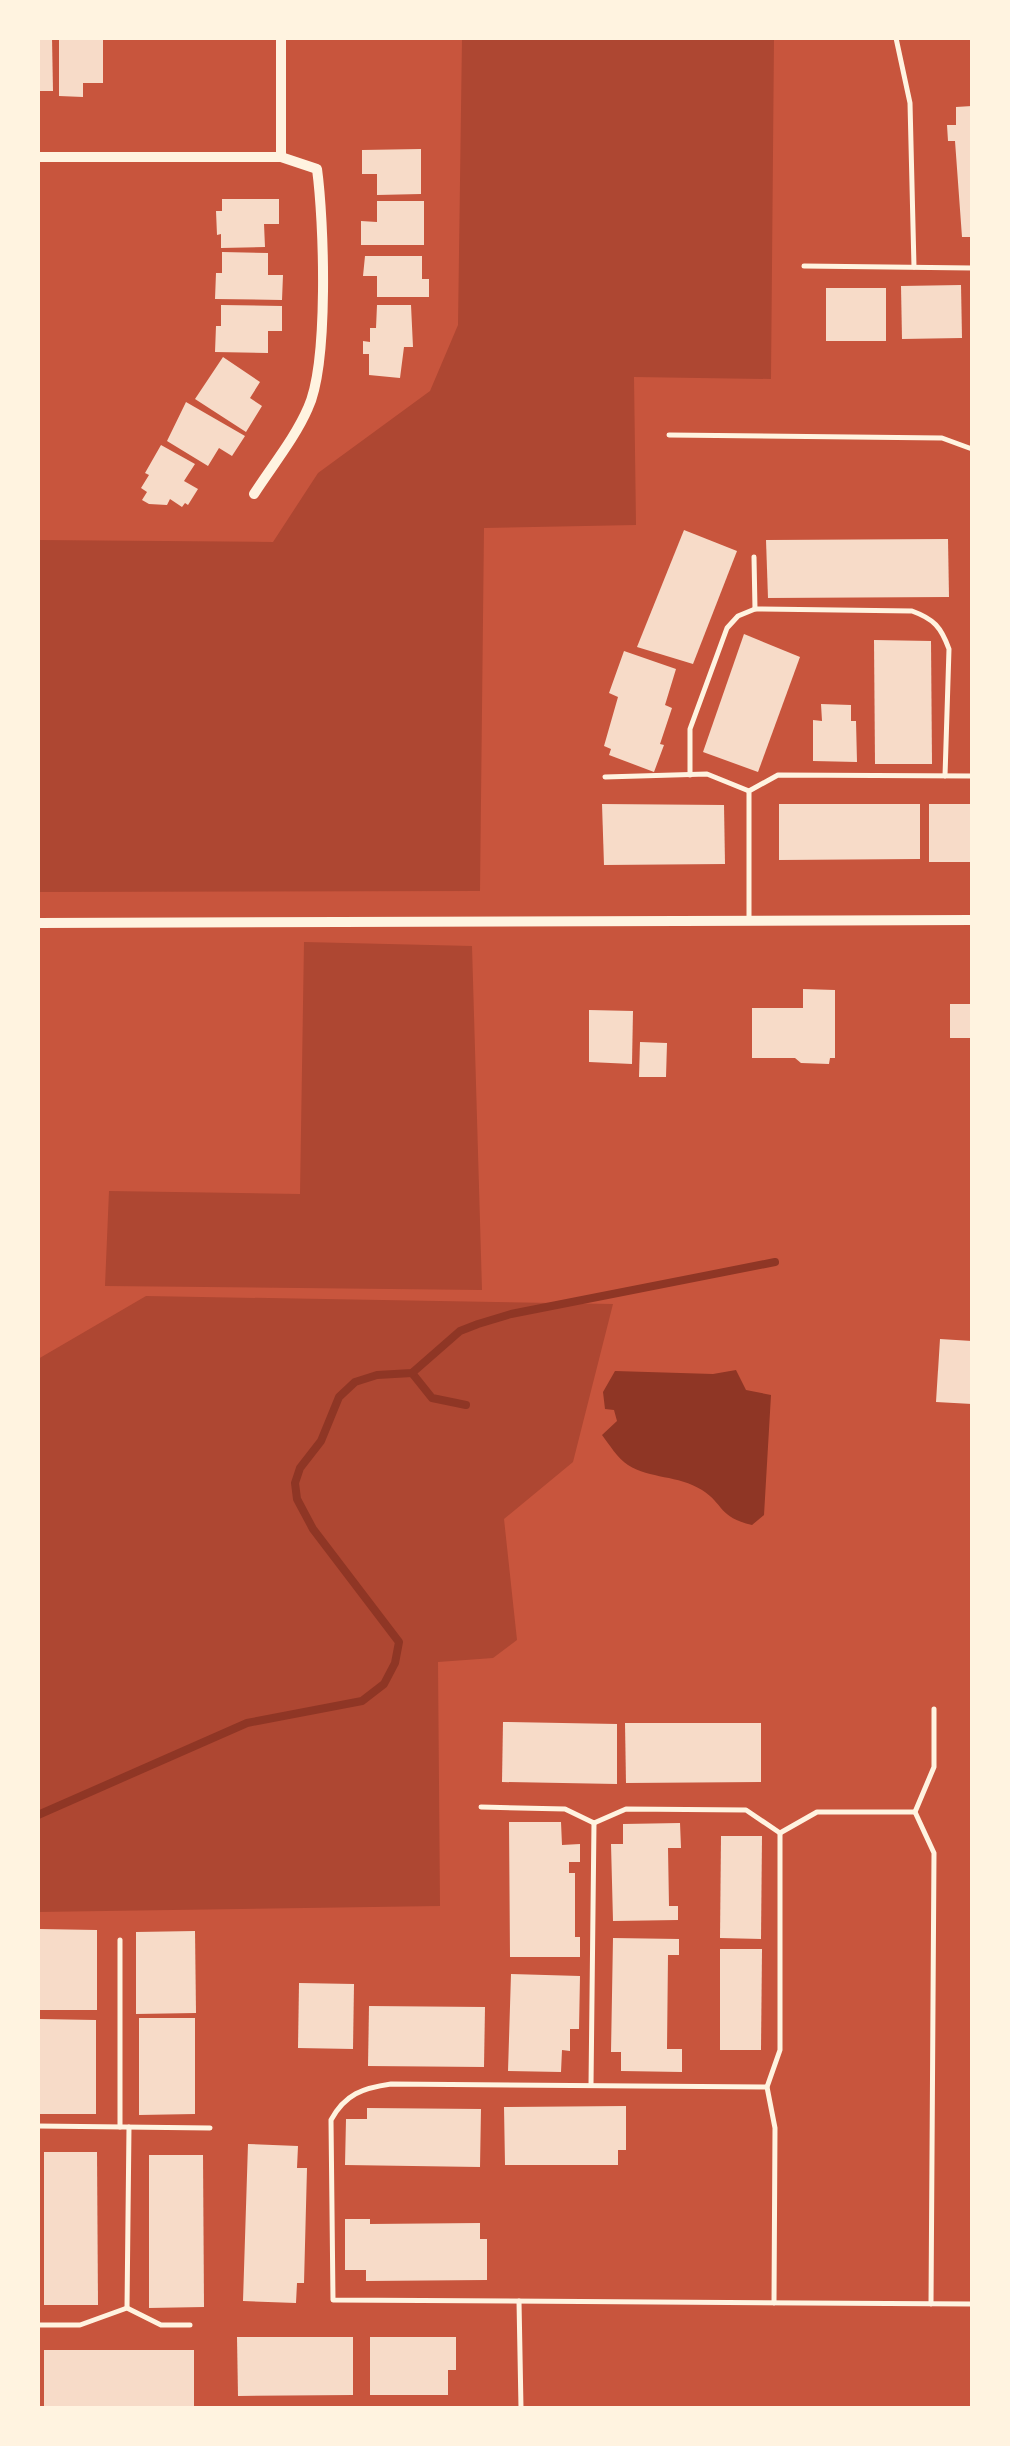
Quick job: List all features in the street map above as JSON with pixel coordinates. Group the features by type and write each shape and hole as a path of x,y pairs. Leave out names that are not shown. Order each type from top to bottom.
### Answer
{"street":[{"path":"281,38 281,157"},
{"path":"38,156 281,157 317,169 322,200 320,367 308,408 254,494"},
{"path":"38,923 972,920"}],"lane":[{"path":"896,38 910,103 914,267"},
{"path":"804,266 972,268"},
{"path":"669,435 942,438 972,448"},
{"path":"754,557 756,609"},
{"path":"690,774 690,730 727,628 738,616 756,609 912,611 932,618 949,650 946,776"},
{"path":"605,777 707,774 749,791 778,776 972,776"},
{"path":"749,791 749,920"},
{"path":"930,2304 934,1853 915,1812 934,1768 934,1710"},
{"path":"481,1807 566,1809 594,1823"},
{"path":"594,1823 626,1809 746,1810 780,1833"},
{"path":"780,1833 817,1812 915,1812"},
{"path":"592,2086 594,1823"},
{"path":"774,2303 775,2128 767,2087 780,2050 780,1833"},
{"path":"120,1940 120,2127"},
{"path":"767,2087 391,2084 351,2094 331,2120 333,2300 972,2304"},
{"path":"38,2126 210,2128"},
{"path":"127,2308 129,2127"},
{"path":"518,2301 520,2408"},
{"path":"38,2325 80,2325 127,2308 161,2324 190,2325"}],"shaded area":[{"path":"462,38 774,38 771,379 634,377 636,525 484,528 480,891 38,892 38,540 273,542 318,473 430,391 458,325"},
{"path":"304,942 472,946 482,1290 105,1286 109,1191 300,1194"},
{"path":"146,1296 613,1304 573,1462 504,1519 517,1640 493,1658 438,1662 440,1906 38,1912 38,1359"},
{"path":"736,1370 746,1390 771,1395 764,1515 752,1525 733,1518 693,1485 628,1465 602,1435 617,1421 614,1410 605,1409 603,1392 615,1371 713,1374"}],"building":[{"path":"38,38 52,38 53,91 38,91"},
{"path":"59,38 103,38 103,83 83,83 83,97 59,96"},
{"path":"972,106 972,237 962,237 955,141 948,141 947,125 956,125 956,107"},
{"path":"421,149 421,194 377,195 377,174 362,174 362,150"},
{"path":"222,199 279,199 279,224 264,224 265,247 221,248 216,211 222,211"},
{"path":"377,201 424,201 424,245 361,245 361,221 377,222"},
{"path":"222,252 268,253 268,275 283,275 282,300 215,299 216,273 222,273"},
{"path":"365,256 422,256 422,279 429,279 429,297 377,297 377,276 363,276"},
{"path":"961,285 962,338 902,339 901,286"},
{"path":"826,288 886,288 886,341 826,341"},
{"path":"221,305 282,306 282,331 268,331 268,353 215,352"},
{"path":"377,305 411,305 413,347 404,347 400,378 369,375 369,354 363,354 363,341 370,342 370,328 376,328"},
{"path":"223,357 260,382 250,398 262,406 246,432 195,399"},
{"path":"186,402 245,436 232,456 219,448 208,466 167,441"},
{"path":"161,445 195,464 184,481 198,489 188,505 182,507 170,499 167,505 142,500 147,492 141,488 149,475 145,473"},
{"path":"684,530 737,551 693,664 637,647"},
{"path":"948,539 949,597 768,598 766,540"},
{"path":"744,634 800,657 758,772 703,752"},
{"path":"874,640 931,641 932,764 875,764"},
{"path":"624,651 676,669 665,705 672,708 654,772 609,755 611,749 604,746 618,697 609,693"},
{"path":"821,704 851,705 851,721 856,721 857,762 813,761 813,720 822,721"},
{"path":"602,804 724,805 725,864 604,865"},
{"path":"779,804 920,804 920,859 779,860"},
{"path":"929,804 972,804 972,862 929,862"},
{"path":"803,989 835,990 835,1058 830,1058 829,1064 801,1063 795,1058 752,1058 752,1008 803,1008"},
{"path":"950,1004 972,1004 972,1038 950,1038"},
{"path":"589,1010 633,1011 632,1064 589,1062"},
{"path":"640,1042 667,1043 666,1077 639,1077"},
{"path":"940,1339 972,1341 972,1404 936,1402"},
{"path":"503,1722 617,1724 617,1784 502,1782"},
{"path":"625,1723 761,1723 761,1782 626,1783"},
{"path":"509,1822 561,1822 562,1845 580,1844 580,1862 569,1862 569,1873 575,1873 575,1937 580,1937 580,1957 510,1957"},
{"path":"680,1823 681,1848 668,1848 669,1906 678,1906 678,1920 613,1921 611,1844 623,1844 623,1824"},
{"path":"721,1836 762,1836 761,1939 720,1938"},
{"path":"39,1929 97,1930 97,2010 38,2010"},
{"path":"195,1931 196,2013 136,2014 136,1932"},
{"path":"613,1938 679,1939 679,1955 668,1955 667,2049 682,2049 682,2072 621,2071 621,2052 611,2052"},
{"path":"720,1949 762,1949 761,2050 720,2050"},
{"path":"511,1974 580,1976 579,2029 570,2029 570,2051 562,2050 561,2072 508,2071"},
{"path":"299,1983 354,1984 353,2049 298,2048"},
{"path":"369,2006 485,2007 484,2067 368,2066"},
{"path":"139,2018 195,2018 195,2114 139,2115"},
{"path":"39,2019 96,2020 96,2114 38,2114"},
{"path":"626,2106 626,2150 618,2150 618,2165 505,2165 504,2107"},
{"path":"367,2108 481,2109 480,2167 345,2165 346,2119 367,2119"},
{"path":"248,2144 298,2146 297,2168 307,2168 304,2283 297,2283 296,2303 243,2301"},
{"path":"44,2152 97,2152 98,2305 44,2305"},
{"path":"149,2155 203,2155 204,2307 149,2308"},
{"path":"345,2219 370,2219 370,2224 480,2223 480,2239 487,2239 487,2280 366,2281 366,2270 345,2270"},
{"path":"237,2337 353,2337 353,2395 238,2396"},
{"path":"370,2337 456,2337 456,2370 448,2370 448,2395 370,2395"},
{"path":"44,2350 194,2350 194,2408 44,2408"}],"waterway":[{"path":"38,1815 247,1723 362,1701 384,1684 395,1663 399,1642 313,1529 297,1499 295,1483 300,1468 321,1441 339,1397 355,1382 377,1375 412,1373 460,1331 511,1314 775,1262"},
{"path":"412,1373 432,1398 466,1405"}]}
